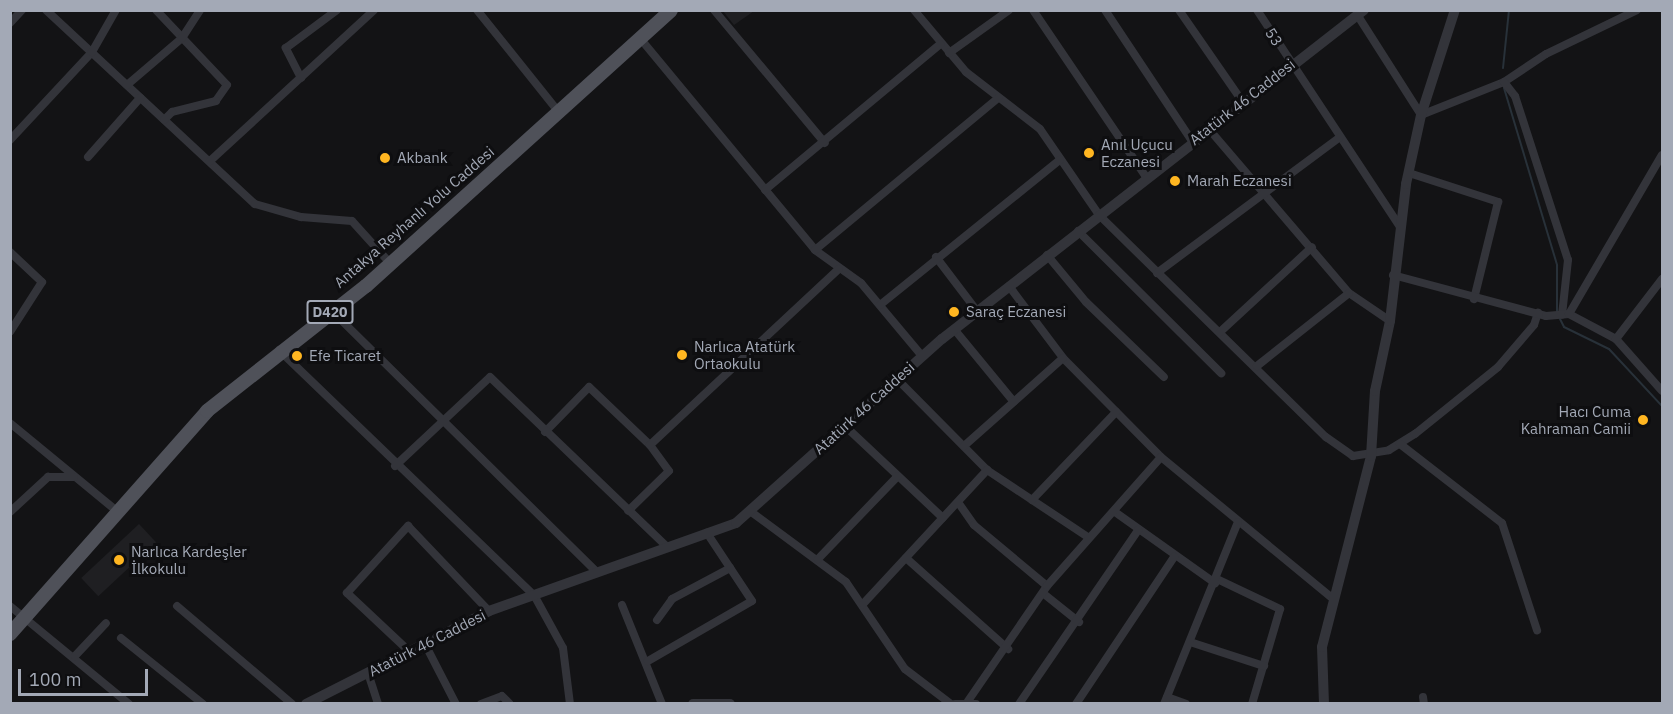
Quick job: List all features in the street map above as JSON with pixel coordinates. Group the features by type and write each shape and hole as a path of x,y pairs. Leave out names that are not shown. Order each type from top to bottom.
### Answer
{"main road":[{"name":"Antakya Reyhanlı Yolu Caddesi","path":"10,634 119,513 198,419 279,350 332,311 390,263 639,36 671,10"}],"street":[{"path":"10,23 22,10"},
{"path":"46,10 255,204 301,217 352,221 390,263"},
{"path":"10,140 92,52 116,10"},
{"path":"156,10 227,85 216,101 172,112 164,120"},
{"path":"127,85 182,38 200,10"},
{"path":"302,78 286,48 337,10"},
{"path":"477,10 558,111"},
{"path":"714,10 825,143"},
{"path":"914,10 949,54 998,98 1040,129 1099,215 1157,273 1257,366 1326,437 1353,456 1371,456 1400,444 1498,367 1534,325 1538,313"},
{"path":"949,54 1009,10"},
{"path":"1033,10 1146,177"},
{"path":"1105,10 1192,141"},
{"path":"1179,10 1242,101"},
{"name":"53","path":"1257,10 1339,138 1400,227"},
{"path":"1324,704 1322,648 1331,597 1371,456 1375,391 1390,321 1393,275 1408,173 1421,115 1455,10"},
{"path":"1421,115 1504,82 1546,54 1619,15 1637,10"},
{"path":"210,161 302,78 369,12"},
{"path":"1361,13 1421,115"},
{"name":"Atatürk 46 Caddesi","path":"306,704 426,646 489,611 736,523 954,329 1242,101 1361,13"},
{"path":"639,36 814,250 839,269 850,272 922,356"},
{"path":"765,190 825,143 940,44"},
{"path":"1504,82 1515,96 1568,260 1562,315"},
{"path":"88,157 140,98"},
{"path":"814,250 998,98"},
{"path":"1208,128 1349,293 1390,321"},
{"path":"1157,273 1263,192 1339,138"},
{"path":"1562,315 1662,156"},
{"path":"880,305 936,257 1060,160"},
{"path":"1408,173 1498,202 1474,299"},
{"path":"1078,231 1221,373"},
{"path":"1220,332 1312,247"},
{"path":"10,252 42,282 10,332"},
{"path":"1047,255 1086,302 1164,377"},
{"path":"936,257 977,311"},
{"path":"650,445 839,269"},
{"path":"1393,275 1474,299 1538,313 1562,315 1616,339 1662,391"},
{"path":"1616,339 1662,279"},
{"path":"1009,286 1063,358 1161,457 1331,597"},
{"path":"1257,366 1349,293"},
{"path":"332,311 441,421 597,572"},
{"path":"954,329 1014,402"},
{"path":"279,350 395,466 534,595 563,648 570,704"},
{"path":"964,446 1063,358"},
{"path":"1654,380 1662,373"},
{"path":"395,466 490,377 667,548"},
{"path":"897,379 987,470 1088,537"},
{"path":"546,432 590,387 650,445 669,471 628,511"},
{"path":"1032,500 1116,412"},
{"path":"10,423 119,513"},
{"path":"845,426 943,518"},
{"path":"1400,444 1502,523 1538,630"},
{"path":"750,511 818,559 863,604 905,669 953,704 972,702 1045,590 1088,537 1115,512 1161,457"},
{"path":"863,604 943,518 960,505 987,470"},
{"path":"10,512 48,477 74,477"},
{"path":"818,559 897,477"},
{"path":"960,505 974,525 1079,622"},
{"path":"1115,512 1174,556 1216,580 1280,609 1252,704"},
{"path":"1186,704 1165,700 1238,522"},
{"path":"411,653 347,593 408,526 489,611"},
{"path":"1019,704 1079,622 1138,530"},
{"path":"648,661 752,601 707,533"},
{"path":"1076,704 1174,556"},
{"path":"906,558 1008,649"},
{"path":"657,620 678,594 730,568"},
{"path":"622,605 648,661 662,704"},
{"path":"10,606 28,616 129,704"},
{"path":"177,606 292,704"},
{"path":"75,656 106,623"},
{"path":"121,638 203,704"},
{"path":"1190,642 1264,666"},
{"path":"426,646 456,704"},
{"path":"368,673 378,704"},
{"path":"481,704 502,696 510,704"},
{"path":"693,704 730,704"}],"shaded area":[{"path":"723,11 754,11 734,25"},
{"name":"Narlıca Kardeşler İlkokulu","path":"139,524 156,542 98,596 81,578"}],"waterway":[{"path":"1503,68 1509,10"},
{"path":"1504,88 1557,265 1557,314"},
{"path":"1560,319 1564,327 1609,349 1662,406"}],"place":[{"name":"Anıl Uçucu Eczanesi","path":"1089,153"},
{"name":"Akbank","path":"385,158"},
{"name":"Marah Eczanesi","path":"1175,181"},
{"name":"Saraç Eczanesi","path":"954,312"},
{"name":"Narlıca Atatürk Ortaokulu","path":"682,355"},
{"name":"Efe Ticaret","path":"297,356"},
{"name":"Hacı Cuma Kahraman Camii","path":"1643,420"},
{"name":"Narlıca Kardeşler İlkokulu","path":"119,560"}]}
